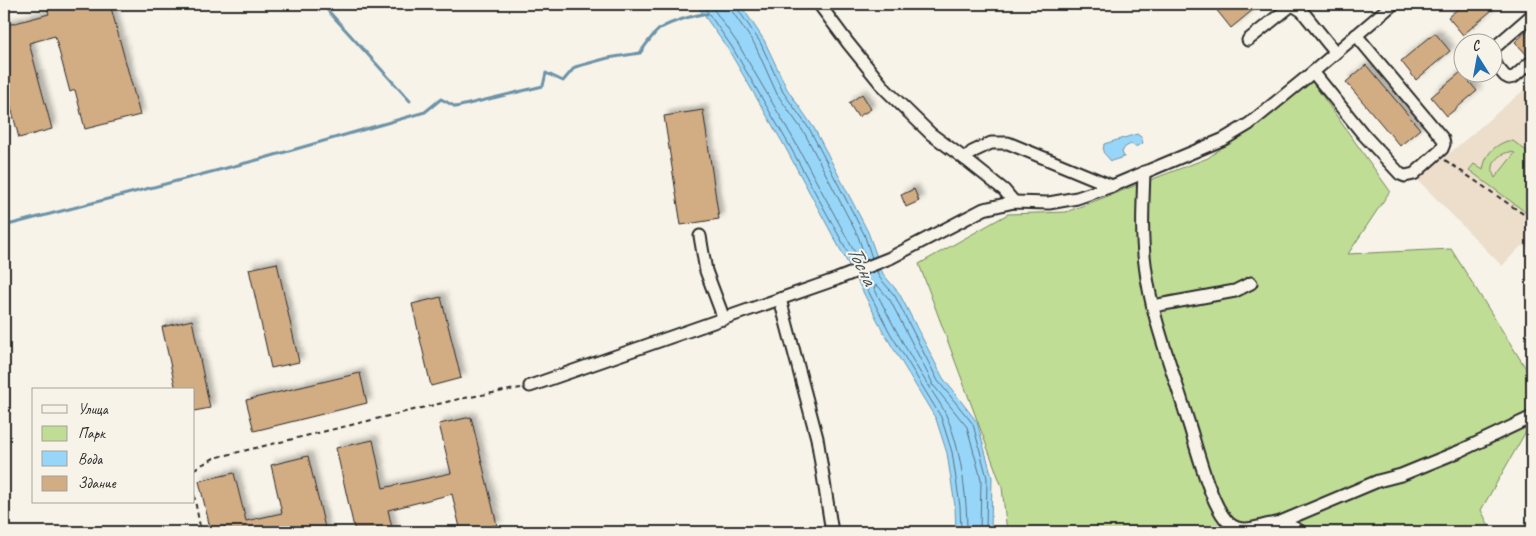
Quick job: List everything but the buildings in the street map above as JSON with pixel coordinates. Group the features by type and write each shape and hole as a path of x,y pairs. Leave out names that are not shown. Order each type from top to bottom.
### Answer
{"street":[{"path":"820,4 848,44 886,90 931,134 1004,190 1014,202"},
{"path":"530,386 724,320 837,279 890,258 984,209 1014,202 1049,203 1078,198 1112,186 1224,139 1249,124 1313,72 1356,35 1379,8 1393,4"},
{"path":"1248,40 1299,6 1335,52"},
{"path":"1504,39 1532,15"},
{"path":"1313,72 1363,134 1400,174 1405,176 1414,174 1442,149 1444,144 1442,139 1356,35"},
{"path":"1504,75 1510,78 1514,77 1532,61"},
{"path":"966,159 972,152 991,143 1008,142 1112,186"},
{"path":"1144,172 1144,263 1149,292 1209,486 1221,513 1231,524 1244,529 1260,528 1278,523 1378,481 1400,475 1452,454 1532,417"},
{"path":"700,236 706,271 724,320"},
{"path":"1153,306 1235,292 1250,282"},
{"path":"780,299 818,438 832,532"},
{"path":"1278,523 1298,529 1301,532"}],"path":[{"path":"1437,154 1532,220"},
{"path":"195,468 214,458 459,399 530,386"},
{"path":"195,500 201,532"}],"shaded area":[{"path":"1532,83 1532,248 1521,246 1502,266 1418,180"}],"green space":[{"path":"1311,80 1390,191 1348,254 1451,249 1532,378 1532,421 1481,510 1492,532 1007,532 1002,487 919,264 1008,214 1066,212 1208,158"},
{"path":"1513,141 1532,155 1532,217 1469,170 1474,164 1483,170 1488,156 1494,148 1502,143","holes":["1505,153 1515,153 1495,178 1493,174 1495,161"]}],"water":[{"name":"Тосна","path":"696,4 740,4 764,40 787,89 814,128 868,232 883,274 899,293 943,378 977,422 992,477 991,532 956,532 955,506 947,453 936,419 884,333 784,145 728,49"},
{"path":"1137,134 1141,137 1143,143 1137,146 1131,144 1125,147 1122,152 1124,157 1111,161 1103,152 1104,144"}],"waterway":[{"path":"322,4 410,101"},
{"path":"4,226 261,159 425,112 441,99 456,107 543,86 546,73 563,81 575,67 608,58 640,53 652,36 661,28 697,15 707,14"}]}
